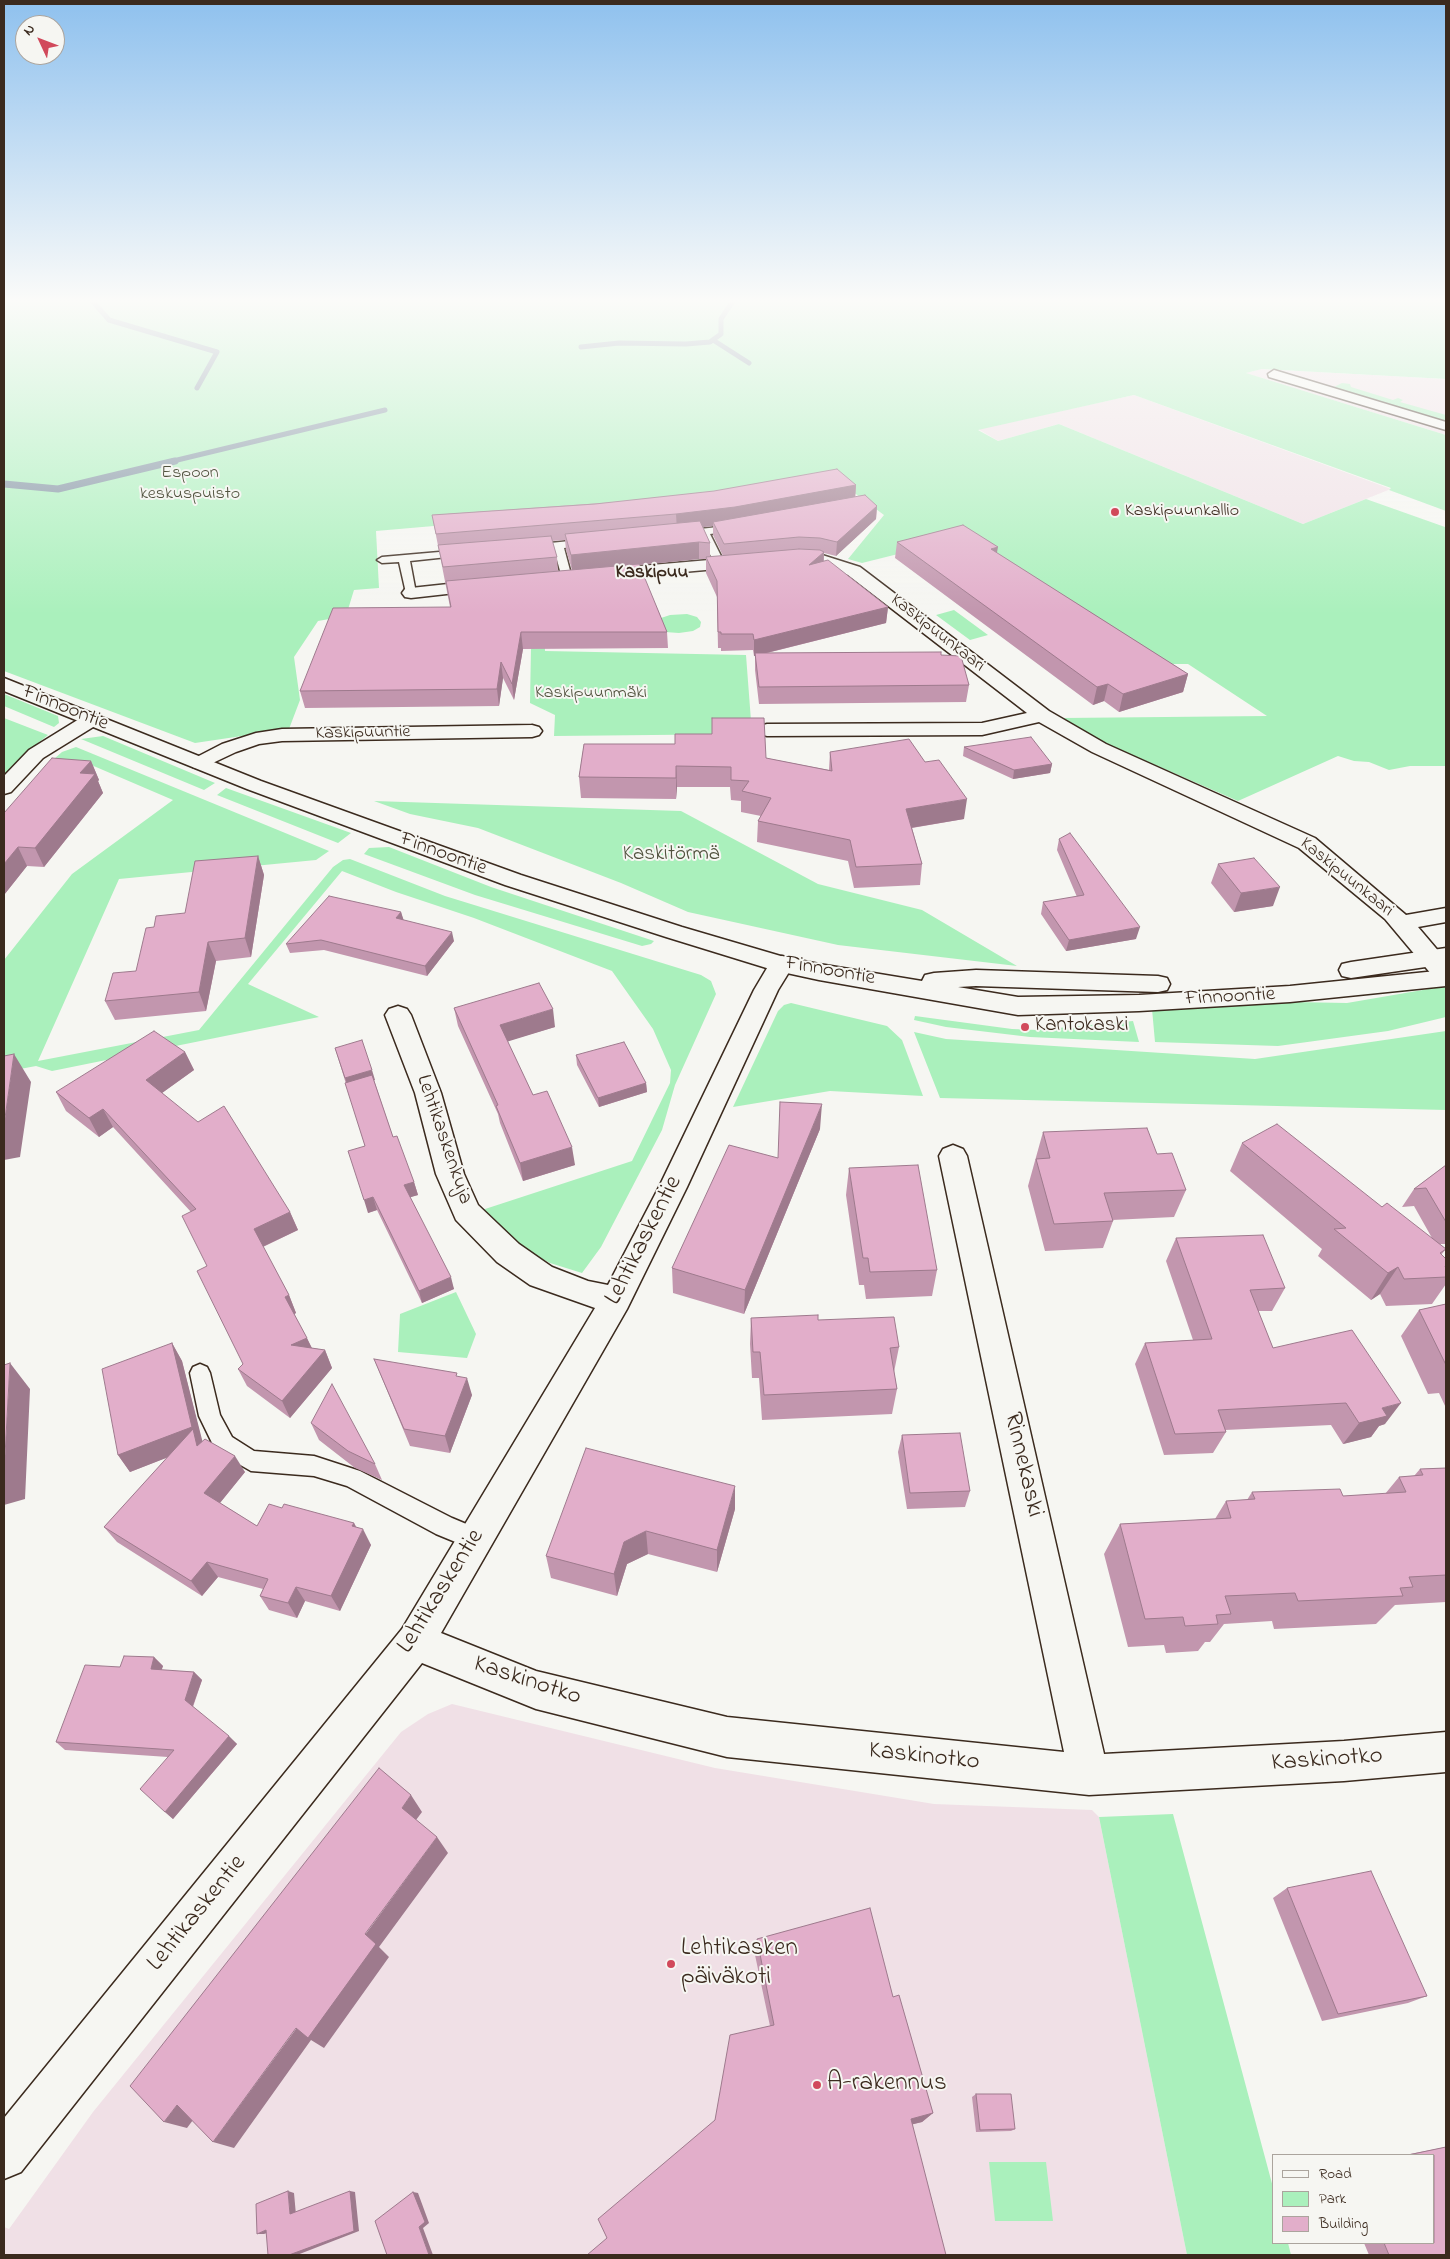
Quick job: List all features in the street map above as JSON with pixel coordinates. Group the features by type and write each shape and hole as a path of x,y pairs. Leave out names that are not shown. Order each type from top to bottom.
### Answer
{"street":[{"path":"1371,403 1446,426"},
{"name":"Kaskipuunkaari","path":"560,578 798,558 820,559 854,572 1042,715 1099,748 1307,843 1401,923 1443,967"},
{"path":"411,593 500,584"},
{"name":"Finnoontie","path":"4,684 200,763 504,877 782,964 1018,1006 1139,1003 1290,994 1443,967"},
{"path":"766,730 982,728 1042,715"},
{"path":"4,788 36,754 91,720"},
{"name":"Kaskipuuntie","path":"200,763 229,748 256,739 282,735 532,731"},
{"name":"Kaskipuunkaari","path":"1401,923 1446,915"},
{"name":"Lehtikaskentie","path":"4,2155 415,1642 616,1300 673,1187 766,990 782,964"},
{"name":"Lehtikaskenkuja","path":"398,1016 428,1093 450,1174 466,1212 508,1254 541,1276 586,1293 616,1300"},
{"name":"Rinnekaski","path":"953,1156 1089,1775"},
{"name":"Kaskinotko","path":"415,1642 536,1690 727,1737 1089,1775 1344,1761 1446,1752"}],"lane":[{"path":"667,536 748,526"},
{"path":"704,532 720,564"},
{"path":"520,548 597,541"},
{"path":"558,546 560,578"},
{"path":"382,560 473,552"},
{"path":"404,559 411,593"},
{"path":"200,1373 210,1416 224,1444 251,1461 314,1466 352,1478 444,1526 475,1539"}],"shaded area":[{"path":"1095,403 1157,403 1391,489 1303,524 1059,424 998,441 978,429"},
{"path":"1344,403 1446,403 1446,435"},
{"name":"Lehtikasken päiväkoti","path":"452,1704 715,1768 934,1804 1092,1810 1099,1817 1187,2255 4,2255 4,2227 9,2229 93,2112 401,1732 428,1714"}],"green space":[{"name":"Espoon keskuspuisto","path":"4,403 1096,403 978,430 998,441 1059,424 1303,524 1366,499 1445,527 1446,766 1410,766 1389,770 1369,762 1354,761 1338,756 1238,801 1105,743 1063,718 1267,716 1188,664 1157,664 970,536 862,563 848,559 884,515 837,480 689,504 376,531 379,588 354,590 346,616 318,621 294,657 300,700 289,729 195,743 4,671"},
{"name":"Espoon keskuspuisto","path":"1157,403 1344,403 1446,435 1446,511 1389,490 1391,488"},
{"path":"1388,403 1405,403 1446,415 1446,421"},
{"name":"Kaskipuunmäki","path":"543,584 545,651 746,655 752,734 554,736 555,715 530,703 531,647"},
{"path":"954,610 988,635 970,640 936,615"},
{"path":"687,614 697,617 701,622 700,627 693,631 679,633 665,632 661,618 670,615"},
{"path":"4,694 58,716 59,723 54,727 4,706"},
{"path":"4,718 48,735 32,748 4,779"},
{"path":"103,736 215,783 204,790 81,739"},
{"path":"76,747 329,851 316,860 119,879 38,1061 199,1030 333,867 343,860 350,859 445,896 701,975 711,981 716,994 675,1085 662,1130 601,1247 582,1273 550,1263 509,1241 482,1210 632,1161 670,1083 671,1070 653,1029 612,971 474,918 396,892 342,871 248,984 319,1017 52,1071 36,1066 4,1072 4,960 72,874 173,800 82,761 54,759 62,752"},
{"path":"226,788 351,833 338,843 217,795"},
{"name":"Kaskitörmä","path":"374,801 681,811 818,884 922,910 1017,966 838,945 688,912 621,883 478,828 410,814"},
{"path":"389,847 491,887 654,941 651,944 642,946 475,895 364,854 369,848"},
{"path":"1446,986 1446,1017 1388,1031 1278,1046 1155,1042 1152,1009 1238,1001 1347,1003"},
{"path":"791,1003 887,1026 902,1040 923,1096 830,1091 733,1107 778,1011 784,1005"},
{"path":"915,1016 1012,1029 1037,1030 1133,1021 1139,1042 1030,1037 946,1027 914,1020"},
{"path":"1446,1031 1446,1110 940,1098 914,1032 946,1039 1255,1059"},
{"path":"456,1292 476,1334 467,1358 398,1352 400,1314"},
{"path":"1173,1814 1272,2184 1272,2244 1288,2244 1291,2255 1187,2255 1099,1817"},
{"path":"989,2162 1046,2162 1053,2221 995,2221"}],"building":[{"path":"837,469 856,485 735,507 676,514 436,534 432,515 595,504 714,491"},
{"path":"865,495 877,506 837,542 820,538 799,537 724,544 713,522"},
{"path":"700,521 710,543 699,542 571,555 565,534"},
{"path":"963,525 998,547 991,549 1188,674 1123,694 1108,684 1097,687 897,542"},
{"path":"551,536 557,557 443,567 438,545"},
{"path":"799,549 820,550 824,552 809,565 828,560 888,607 754,640 753,634 721,634 721,632 718,632 717,581 706,557"},
{"path":"639,564 667,632 521,632 512,684 501,662 497,689 300,691 333,608 451,607 446,581"},
{"path":"941,652 941,655 961,656 969,685 759,687 755,653"},
{"path":"712,718 764,718 766,758 832,771 830,752 909,739 925,762 939,760 967,799 906,809 922,864 856,867 850,840 758,821 771,798 742,791 749,781 731,780 731,767 676,766 676,778 579,777 584,744 675,744 675,734 712,734"},
{"path":"1031,737 1052,764 1014,770 964,747"},
{"path":"52,758 91,761 80,773 95,774 35,848 18,847 4,864 4,813"},
{"path":"1070,833 1140,927 1069,940 1043,902 1084,895 1059,839"},
{"path":"258,856 245,938 208,942 199,992 105,1001 113,973 136,971 146,928 154,927 156,916 185,913 195,861"},
{"path":"1254,858 1280,887 1241,893 1218,864"},
{"path":"329,896 401,912 396,918 452,932 425,966 321,940 286,944"},
{"path":"539,983 553,1009 500,1025 533,1095 547,1091 572,1147 520,1163 496,1106 498,1105 454,1008"},
{"path":"154,1031 185,1052 146,1080 198,1122 224,1106 290,1212 254,1229 289,1295 285,1297 307,1338 291,1345 325,1350 282,1401 238,1369 243,1364 197,1271 207,1266 182,1216 196,1209 103,1109 89,1118 56,1092"},
{"path":"362,1040 372,1070 345,1078 335,1048"},
{"path":"624,1042 646,1083 598,1098 576,1055"},
{"path":"14,1054 4,1125 4,1056"},
{"path":"372,1075 393,1137 397,1136 414,1182 404,1185 451,1277 419,1291 373,1197 364,1200 348,1151 365,1146 345,1083"},
{"path":"780,1102 822,1104 745,1290 672,1268 729,1145 778,1158"},
{"path":"1277,1124 1382,1207 1387,1203 1446,1249 1440,1253 1446,1259 1446,1277 1404,1279 1398,1267 1388,1273 1334,1229 1346,1228 1242,1143"},
{"path":"1147,1128 1157,1154 1172,1153 1186,1190 1104,1193 1113,1221 1054,1224 1036,1159 1050,1158 1043,1132"},
{"path":"918,1165 937,1270 870,1272 868,1258 863,1258 849,1168"},
{"path":"1446,1165 1446,1222 1426,1188 1414,1189"},
{"path":"1263,1235 1285,1288 1250,1290 1273,1348 1352,1330 1401,1403 1382,1408 1387,1416 1359,1423 1346,1403 1218,1410 1226,1432 1175,1434 1145,1343 1212,1339 1176,1238"},
{"path":"1446,1304 1446,1365 1419,1310"},
{"path":"818,1315 818,1320 894,1317 899,1347 890,1348 897,1389 764,1395 760,1352 753,1352 751,1318"},
{"path":"172,1343 192,1427 118,1455 102,1369"},
{"path":"374,1359 457,1373 456,1376 467,1378 445,1436 404,1429"},
{"path":"10,1363 4,1474 4,1365"},
{"path":"332,1384 375,1464 348,1451 311,1423"},
{"path":"193,1429 197,1446 205,1439 235,1456 204,1493 257,1526 269,1504 282,1508 284,1504 354,1523 352,1526 363,1529 331,1596 296,1587 288,1603 260,1596 268,1579 207,1562 191,1581 104,1527"},
{"path":"960,1433 970,1491 910,1493 902,1435"},
{"path":"586,1448 735,1486 717,1550 646,1531 624,1542 614,1574 546,1556"},
{"path":"1446,1468 1446,1575 1409,1577 1413,1587 1400,1588 1403,1596 1298,1601 1295,1593 1225,1596 1231,1614 1216,1615 1218,1624 1185,1626 1183,1617 1145,1619 1120,1524 1231,1518 1226,1501 1255,1499 1252,1492 1340,1489 1343,1496 1406,1492 1399,1477 1423,1475 1420,1469"},
{"path":"124,1656 154,1657 151,1669 194,1672 185,1700 229,1736 165,1812 140,1789 174,1750 56,1742 85,1665 120,1667"},
{"path":"379,1768 411,1795 402,1808 437,1837 365,1934 376,1944 308,2038 296,2028 213,2142 177,2105 164,2122 130,2086"},
{"path":"1371,1871 1427,1996 1338,2014 1287,1888"},
{"name":"A-rakennus","path":"870,1908 893,1997 899,1995 933,2113 911,2119 946,2255 587,2255 607,2238 598,2219 715,2120 730,2035 774,2025 757,1939"},
{"path":"976,2094 1011,2094 1015,2129 980,2130"},
{"path":"1446,2147 1446,2255 1389,2255 1384,2244 1435,2244 1435,2154 1413,2154"},
{"path":"288,2191 290,2214 350,2191 354,2231 289,2255 268,2255 266,2230 257,2234 256,2204"},
{"path":"413,2192 425,2222 419,2227 429,2255 387,2255 375,2221"}],"waterway":[{"path":"169,462 385,410"},
{"path":"4,484 58,489 175,461"}],"place":[{"name":"Kaskipuunkallio","path":"1115,512"},
{"name":"Kantokaski","path":"1025,1027"},
{"name":"Lehtikasken päiväkoti","path":"671,1964"},
{"name":"A-rakennus","path":"817,2085"}],"district":[{"name":"Kaskipuu","path":"652,574"}]}
